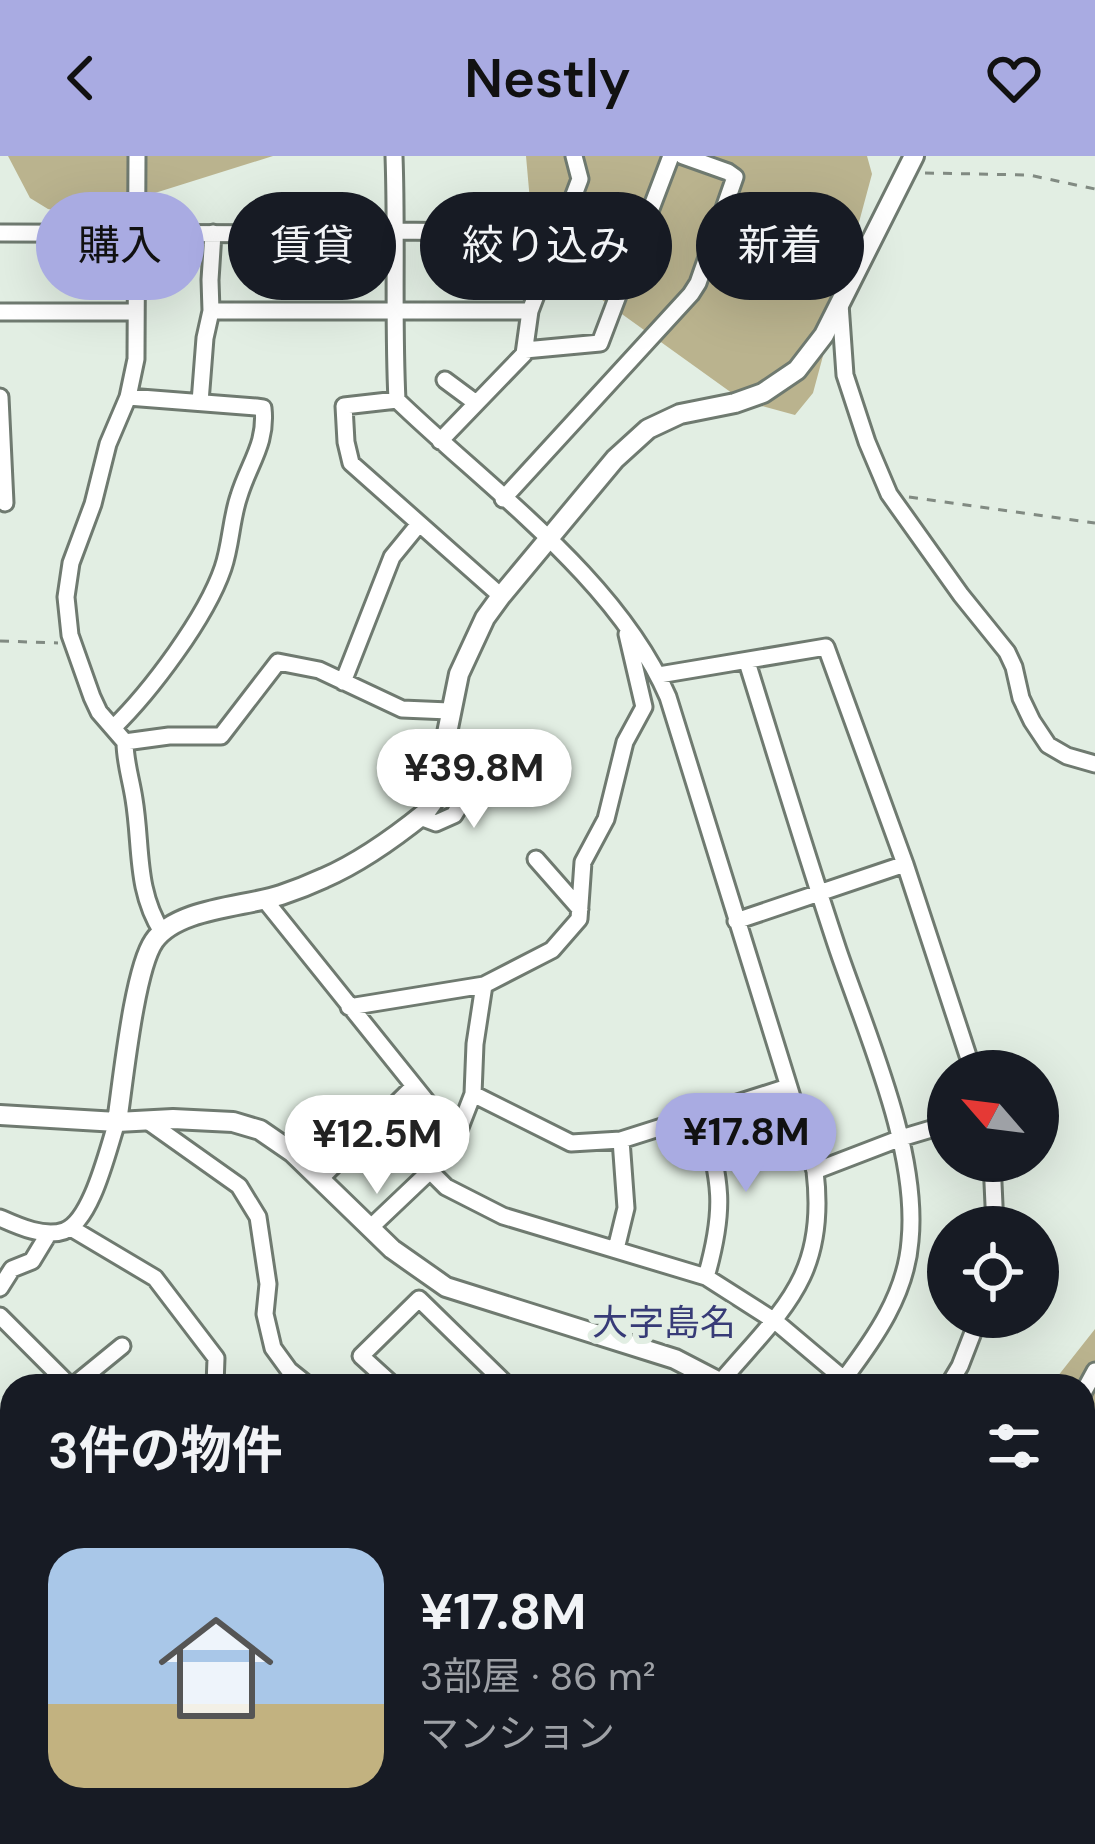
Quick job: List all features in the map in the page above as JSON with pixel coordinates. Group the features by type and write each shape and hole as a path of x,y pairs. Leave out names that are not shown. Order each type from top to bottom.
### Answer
{"street":[{"path":"137,156 137,192"},
{"path":"394,156 397,400 592,582 659,675 814,1171 818,1212 810,1260 775,1322 731,1374"},
{"path":"574,156 580,179 575,192"},
{"path":"600,343 671,156"},
{"path":"503,499 694,290 735,177 683,156"},
{"path":"0,1218 22,1227 61,1232 71,1228 89,1203 117,1122 142,968 162,932 175,923 322,879 355,863 420,817 433,802 449,711 467,651 501,596 615,459 648,429 680,414 736,403 781,383 814,350 910,165"},
{"path":"204,233 420,231"},
{"path":"0,232 36,232"},
{"path":"200,402 211,310 213,233"},
{"path":"136,300 136,359 128,397 108,444 65,598 73,643 92,697 119,735 134,799 142,887 162,932"},
{"path":"440,441 524,354 534,300"},
{"path":"840,304 845,375 890,494 1006,652 1021,698 1048,745 1095,764"},
{"path":"211,310 530,311"},
{"path":"0,312 136,312"},
{"path":"525,350 600,343 626,365"},
{"path":"445,380 476,403"},
{"path":"0,397 5,503"},
{"path":"119,735 224,567 239,495 262,443 263,408 128,397"},
{"path":"397,400 344,406 351,463 501,596"},
{"path":"343,682 392,557 419,524"},
{"path":"349,1007 484,985 552,950 579,919 583,862 606,819 626,742 644,706 625,623"},
{"path":"659,675 826,647 966,1050"},
{"path":"119,735 220,736 278,662 319,670 402,709 449,711"},
{"path":"747,662 902,1138 911,1209 907,1266 881,1328 853,1374"},
{"path":"420,817 436,823 454,815 488,759"},
{"path":"536,859 580,909"},
{"path":"736,922 905,864"},
{"path":"264,899 456,1138"},
{"path":"370,1228 430,1171 456,1138 473,1094 484,985"},
{"path":"320,1179 414,1086"},
{"path":"473,1094 571,1143 621,1140 788,1087"},
{"path":"702,1114 720,1187 719,1226 706,1277"},
{"path":"0,1115 248,1126 282,1143 408,1262 446,1287 675,1359 703,1374"},
{"path":"146,1120 239,1186 258,1217 268,1284 265,1314 273,1348 294,1374"},
{"path":"814,1171 927,1130"},
{"path":"616,1249 626,1208 621,1140"},
{"path":"430,1171 446,1187 485,1209 706,1277 775,1322 838,1374"},
{"path":"71,1228 155,1278 216,1358 215,1374"},
{"path":"0,1288 12,1269 32,1261 49,1232"},
{"path":"380,1374 361,1357 419,1299 496,1374"},
{"path":"0,1316 59,1374"},
{"path":"954,1374 971,1338"},
{"path":"86,1374 122,1346"}],"path":[{"path":"910,165 1029,175 1095,189"},
{"path":"890,494 1095,523"},
{"path":"0,641 73,643"}],"shaded area":[{"path":"8,156 273,156 158,192 36,192 36,202"},
{"path":"526,156 867,156 872,174 864,204 864,192 696,192 696,300 838,300 813,393 795,415 743,401 602,300 672,300 672,192 529,192"},
{"path":"1095,1329 1095,1374 1059,1374"}],"district":[{"name":"大字島名","path":"664,1322"}]}
